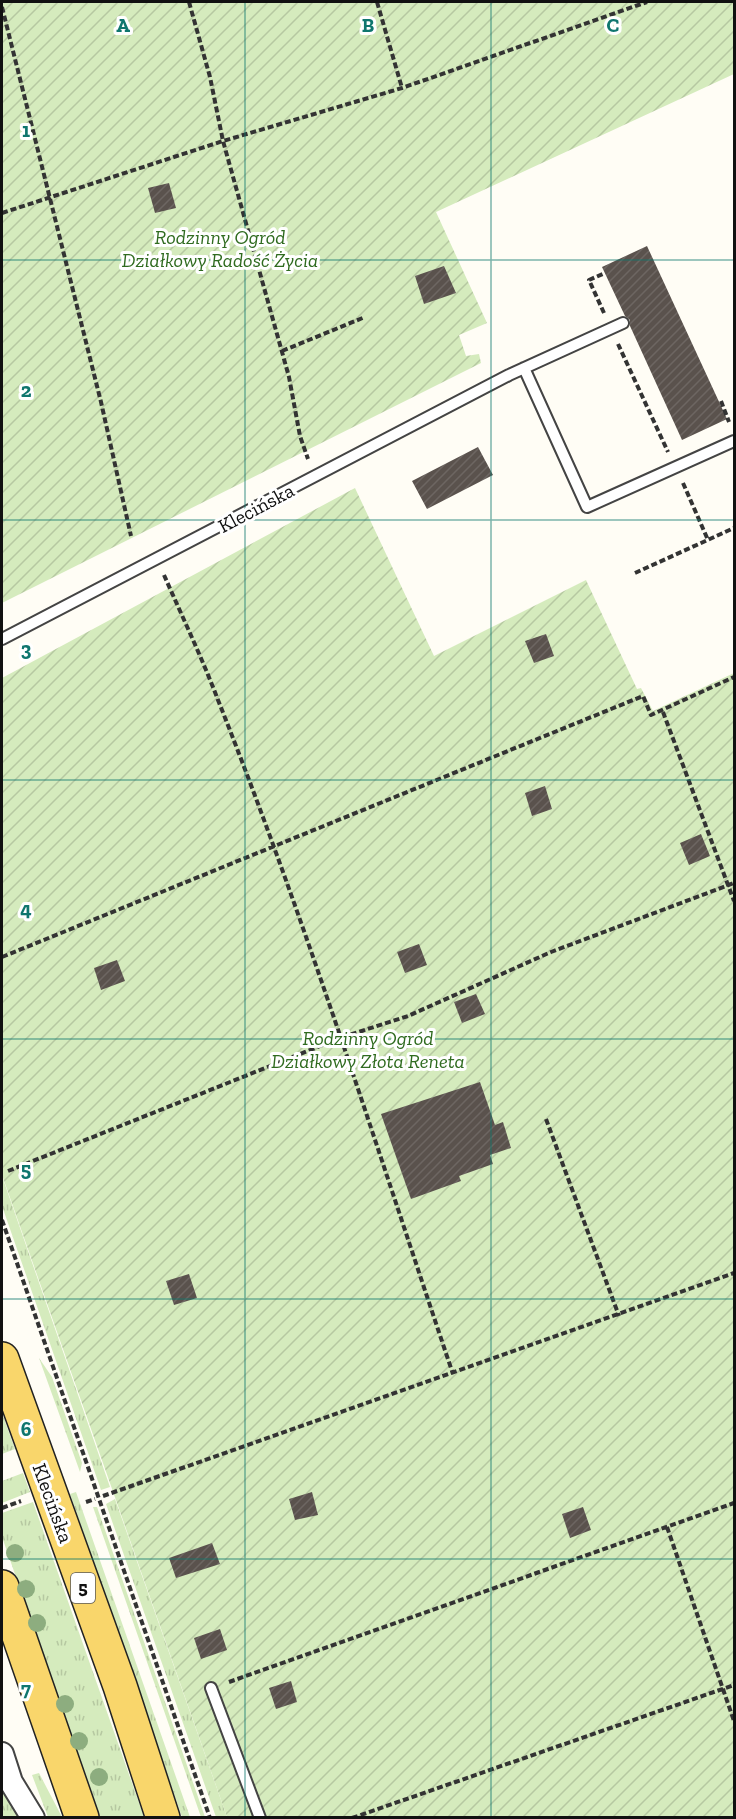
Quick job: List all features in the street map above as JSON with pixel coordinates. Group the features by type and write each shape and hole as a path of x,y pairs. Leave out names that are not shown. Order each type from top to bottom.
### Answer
{"main road":[{"name":"Klecińska","path":"2,1359 120,1686 163,1818"},
{"path":"2,1587 82,1818"}],"street":[{"path":"2,1754 11,1782 33,1818"}],"lane":[{"name":"Klecińska","path":"2,639 509,375 623,323"},
{"path":"524,368 587,507 735,441"},
{"path":"211,1688 260,1818"}],"path":[{"path":"189,2 210,77 223,141 282,351 300,436 315,477"},
{"path":"377,2 402,88"},
{"path":"2,213 223,141 402,88 647,2"},
{"path":"2,7 131,536"},
{"path":"605,273 589,280 708,540"},
{"path":"282,351 364,317"},
{"path":"721,401 730,424"},
{"path":"636,573 735,528"},
{"path":"157,560 218,699 272,847 340,1038 453,1374"},
{"path":"2,957 643,696 651,715 663,712 735,677"},
{"path":"663,712 735,900"},
{"path":"8,1172 340,1038 408,1016 551,952 735,884"},
{"path":"546,1119 619,1316"},
{"path":"2,1221 210,1818"},
{"path":"103,1496 619,1316 735,1273"},
{"path":"85,1503 94,1499"},
{"path":"211,1688 735,1503"},
{"path":"667,1527 735,1721"},
{"path":"352,1818 735,1685"}],"green space":[{"name":"Rodzinny Ogród Działkowy Radość Życia","path":"2,2 734,2 734,74 436,212 487,323 459,335 466,356 479,354 481,363 2,603"},
{"name":"Rodzinny Ogród Działkowy Złota Reneta","path":"355,488 434,656 586,580 637,689 641,688 653,711 734,673 734,1817 227,1817 2,1175 2,678"},
{"path":"2,1176 110,1487 101,1490 2,1206"},
{"path":"39,1358 52,1377 82,1463 80,1472"},
{"path":"2,1413 15,1449 2,1454"},
{"path":"23,1473 30,1492 2,1503 2,1481"},
{"path":"76,1492 190,1817 182,1817 70,1494"},
{"path":"115,1499 227,1817 216,1817 106,1504"},
{"path":"33,1502 144,1817 100,1817 2,1537 2,1513"},
{"path":"93,1507 97,1507 205,1817 201,1817"},
{"path":"39,1773 62,1817 48,1817 32,1775"},
{"path":"2,1787 21,1817 2,1817"}],"building":[{"path":"169,183 176,208 155,213 148,188"},
{"path":"647,246 727,419 682,440 630,326 630,320 625,316 602,267"},
{"path":"444,266 456,293 424,304 415,276"},
{"path":"478,447 493,475 427,509 412,481"},
{"path":"546,634 554,656 534,663 525,641"},
{"path":"545,786 552,809 532,816 525,793"},
{"path":"701,834 710,856 689,865 680,843"},
{"path":"419,944 427,965 405,973 397,952"},
{"path":"117,960 125,981 101,990 94,968"},
{"path":"476,994 485,1014 462,1023 454,1002"},
{"path":"480,1082 495,1125 503,1122 511,1148 490,1155 493,1164 459,1176 461,1181 411,1199 381,1114"},
{"path":"189,1274 197,1298 174,1305 166,1281"},
{"path":"312,1492 318,1515 295,1520 289,1499"},
{"path":"583,1507 591,1530 570,1538 562,1514"},
{"path":"212,1543 220,1564 176,1578 169,1558"},
{"path":"220,1629 227,1650 201,1659 194,1638"},
{"path":"291,1681 297,1702 276,1709 269,1688"}]}
